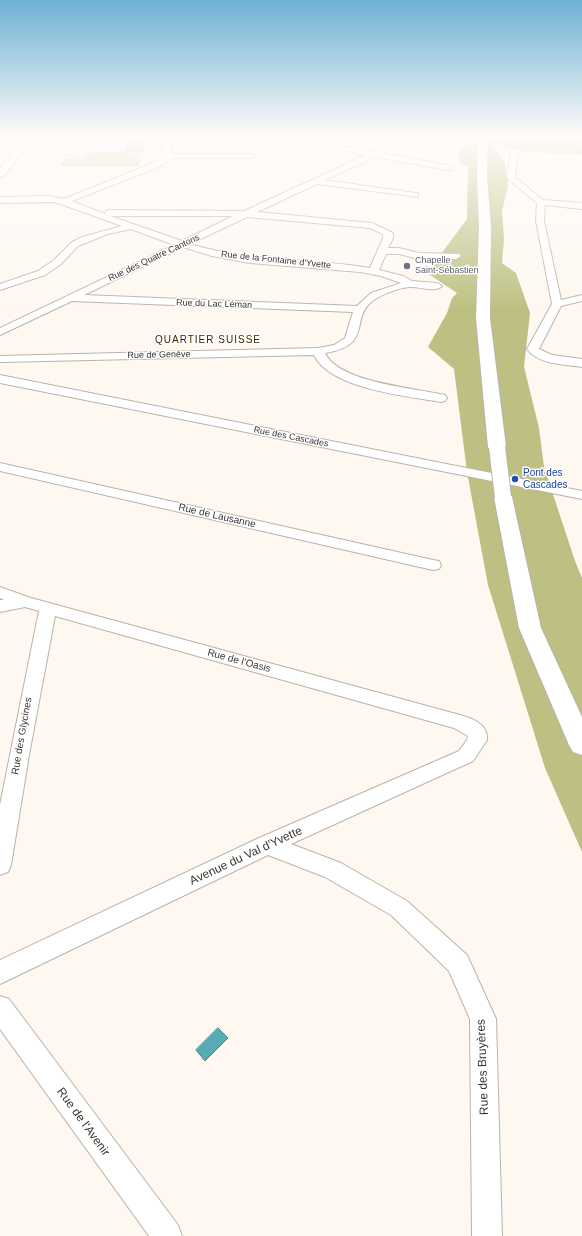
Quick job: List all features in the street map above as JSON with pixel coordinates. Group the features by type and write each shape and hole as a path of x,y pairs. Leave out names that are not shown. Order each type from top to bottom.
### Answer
{"main road":[{"path":"483,196 485,228 483,318 503,497 530,628 582,745"}],"street":[{"path":"65,201 78,196"},
{"name":"Rue des Quatre Cantons","path":"0,332 68,298 284,196"},
{"path":"533,196 541,202 582,206"},
{"name":"Rue de la Fontaine d’Yvette","path":"0,200 34,199 65,201 182,245 224,256 350,268 407,280 410,284 437,286"},
{"path":"541,202 540,221 557,304 533,349 536,353 546,357 582,363"},
{"path":"97,214 245,214 372,226 382,229 388,233 388,238 373,272"},
{"path":"0,287 18,282 54,266 67,251 79,242 107,232 133,226"},
{"path":"383,251 399,251 419,256 456,256"},
{"path":"360,309 371,297 390,289 410,284"},
{"name":"Rue du Lac Léman","path":"68,298 360,309"},
{"path":"557,304 582,298"},
{"name":"Rue de Genève","path":"0,359 318,351 337,348 350,340 360,309"},
{"path":"318,351 325,364 344,375 376,386 441,398"},
{"name":"Rue des Cascades","path":"0,379 582,495"},
{"name":"Rue de Lausanne","path":"0,467 433,565"},
{"path":"0,592 25,602"},
{"name":"Rue de l’Oasis","path":"0,606 25,602 460,722 475,731"},
{"name":"Rue des Glycines","path":"0,864 20,747 48,609"},
{"name":"Avenue du Val d'Yvette","path":"0,972 267,845 466,756 477,743 478,737 475,731"},
{"name":"Rue des Bruyères","path":"267,845 333,870 399,908 458,963 483,1019 487,1236"},
{"name":"Rue de l'Avenir","path":"0,1008 167,1236"}],"green space":[{"path":"467,196 506,196 502,211 504,239 502,263 516,273 530,313 524,367 539,428 544,467 582,578 582,852 545,768 488,585 467,472 454,369 428,347 447,313 452,298 457,293 427,273 467,219"}],"water":[{"path":"218,1028 228,1038 205,1061 196,1050"}],"place":[{"name":"Chapelle Saint-Sébastien","path":"407,266"},
{"name":"Pont des Cascades","path":"515,479"}],"district":[{"name":"QUARTIER SUISSE","path":"208,340"}]}
